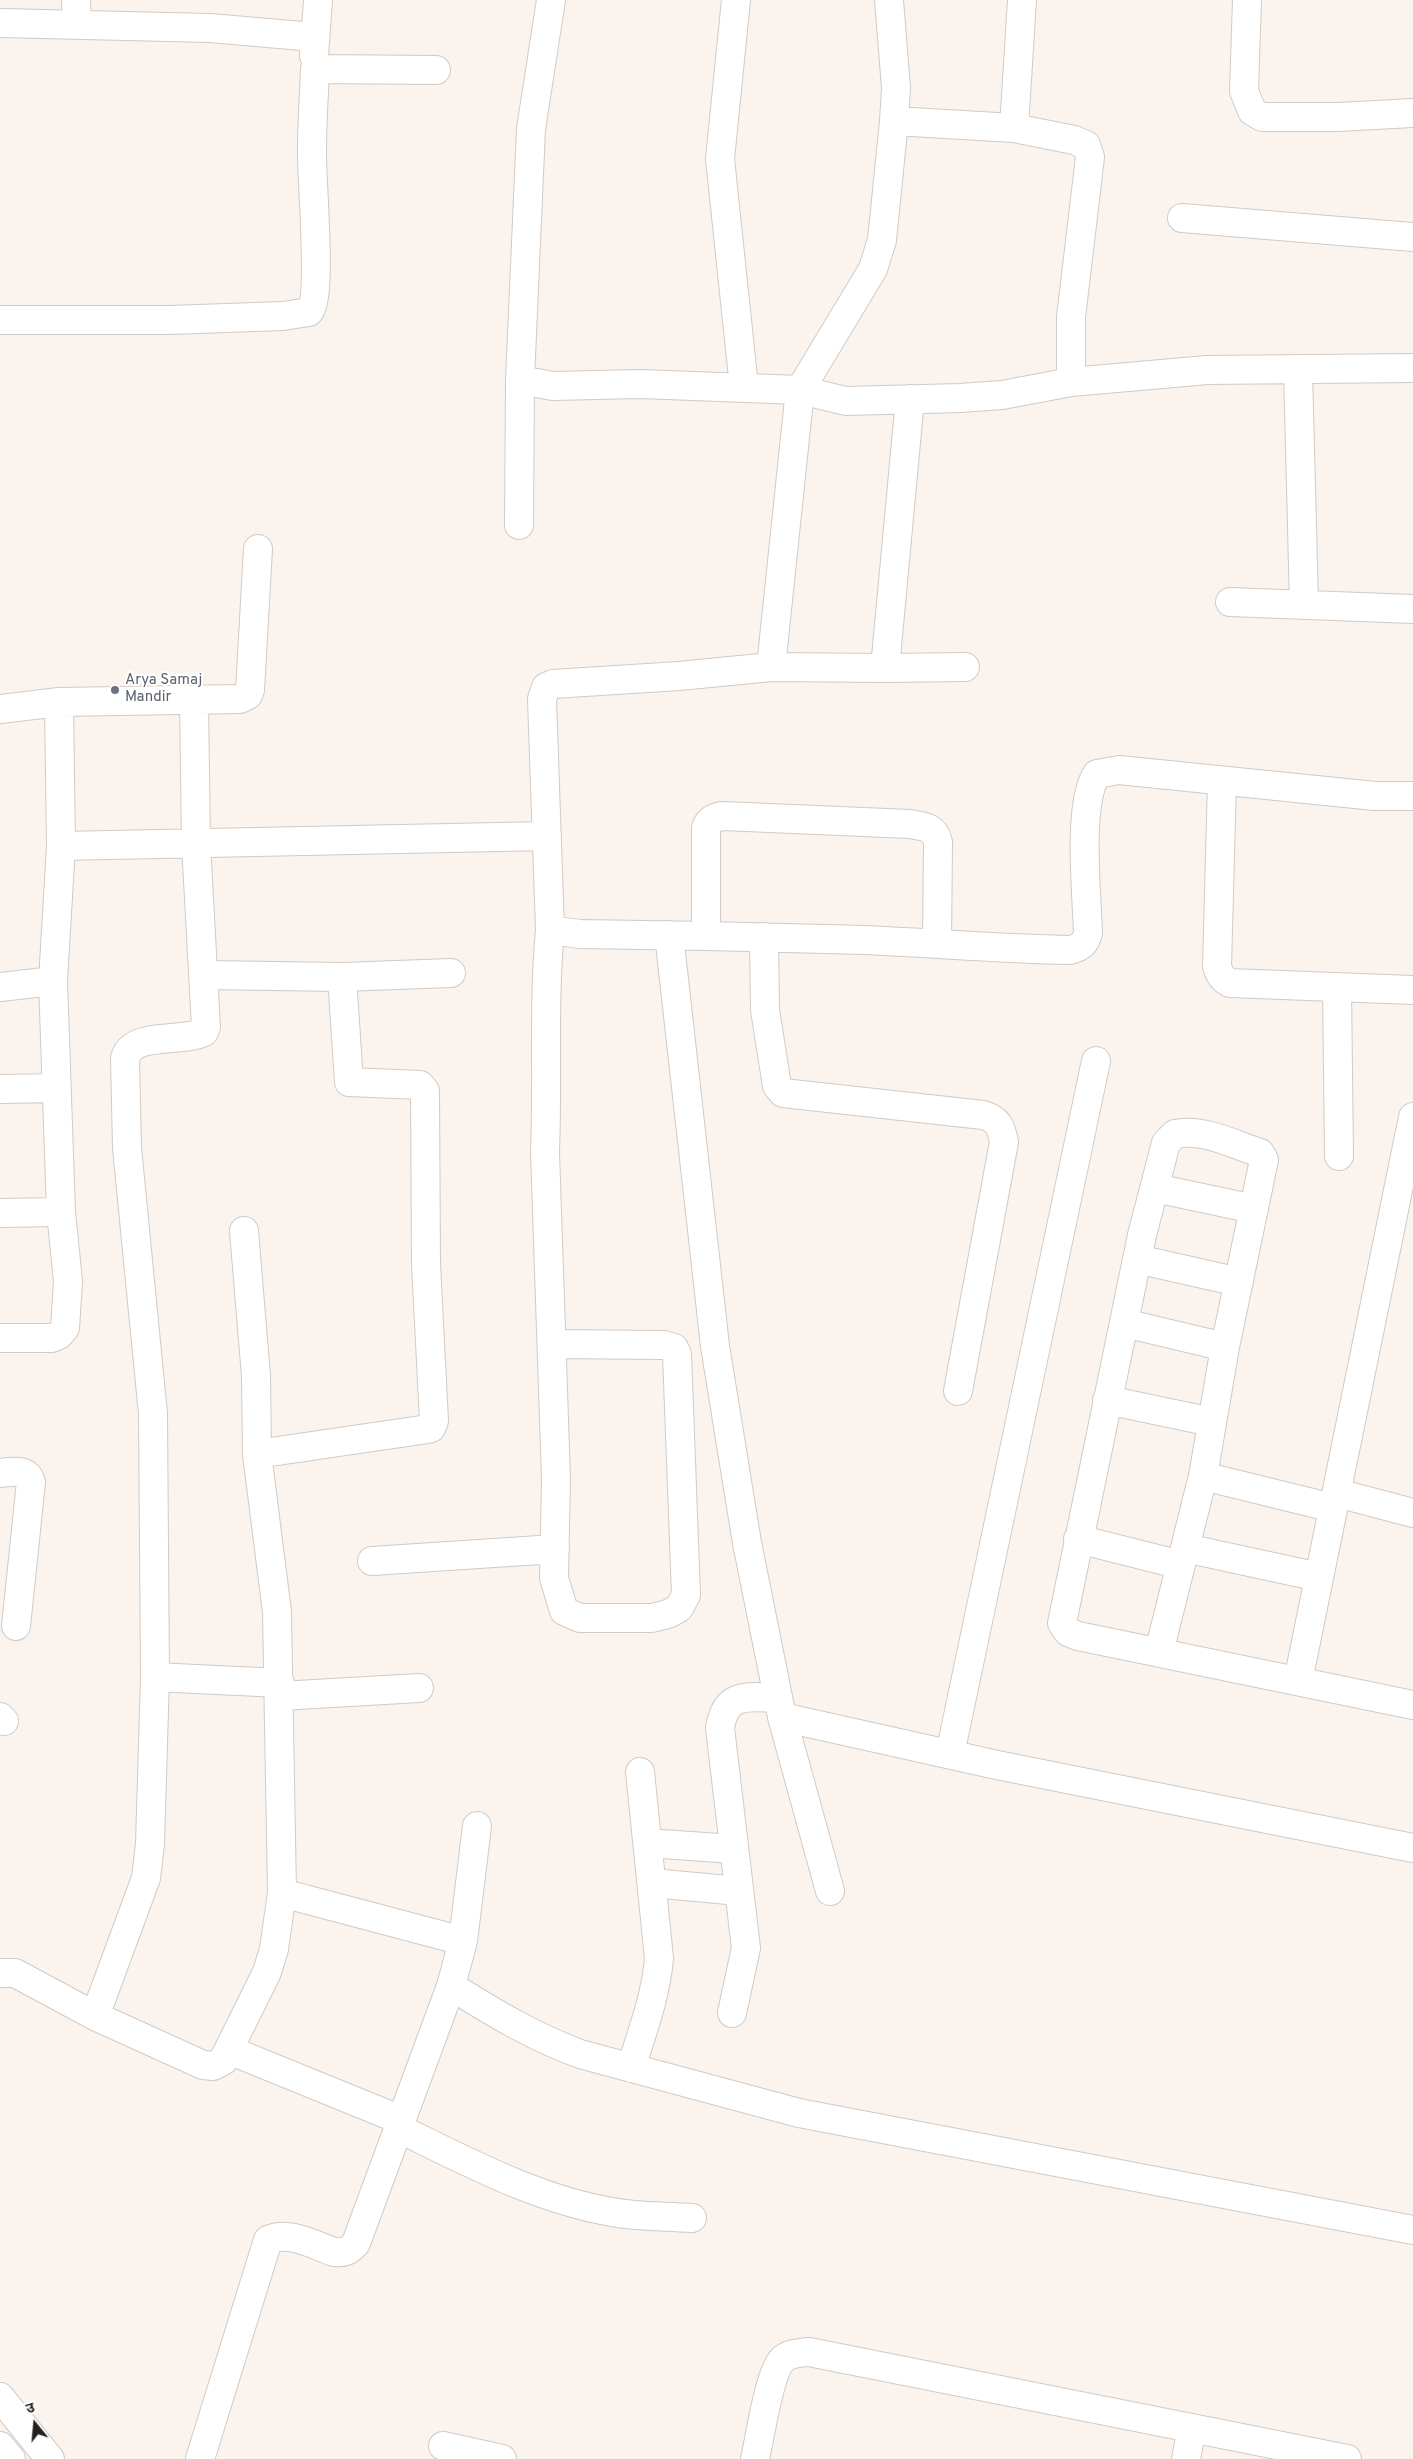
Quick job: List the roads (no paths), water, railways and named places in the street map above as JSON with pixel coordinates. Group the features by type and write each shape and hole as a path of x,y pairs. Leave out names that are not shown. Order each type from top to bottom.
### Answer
{"street":[{"path":"0,320 170,320 283,316 309,312 313,304 315,270 312,151 314,37 318,0"},
{"path":"519,525 520,380 531,129 551,0"},
{"path":"736,0 720,159 744,387"},
{"path":"771,667 800,390 873,269 882,240 896,88 889,0"},
{"path":"1014,128 1022,0"},
{"path":"1246,0 1244,91 1252,111 1256,115 1262,117 1338,117 1413,113"},
{"path":"0,23 77,12 210,28 314,37"},
{"path":"314,69 436,70"},
{"path":"894,121 1014,128 1080,141 1086,145 1090,156 1071,317 1071,382"},
{"path":"1182,218 1413,237"},
{"path":"520,380 553,386 640,384 800,390 846,401 1002,395 1071,382 1207,370 1413,368"},
{"path":"1298,370 1304,605"},
{"path":"885,668 910,399"},
{"path":"0,709 58,702 240,699 249,693 258,549"},
{"path":"1230,602 1413,609"},
{"path":"553,1344 664,1345 674,1348 677,1354 686,1595 679,1608 668,1614 652,1618 580,1618 564,1611 558,1598 554,1578 556,1479 553,1344 545,1152 547,1098 546,982 550,930 542,699 546,687 554,684 679,676 771,667 965,667"},
{"path":"95,2016 146,1878 150,1844 155,1677 153,1414 127,1148 125,1058 129,1050 140,1042 193,1036 204,1032 206,1024 196,844 194,701"},
{"path":"0,1338 52,1338 59,1335 65,1328 68,1281 61,1212 53,981 60,846 58,702"},
{"path":"550,930 580,934 764,937 937,943 1004,949 1070,950 1081,947 1086,942 1088,933 1086,829 1091,783 1097,774 1119,770 1222,782 1375,796 1413,796"},
{"path":"1222,782 1217,966 1219,974 1230,983 1413,990"},
{"path":"706,936 706,828 708,822 723,816 910,824 929,827 937,836 938,842 937,943"},
{"path":"60,846 547,836"},
{"path":"669,935 715,1346 747,1543 780,1708 830,1891"},
{"path":"764,937 765,1010 777,1086 783,1093 983,1115 997,1122 1001,1127 1004,1142 958,1391"},
{"path":"204,975 342,977 451,973"},
{"path":"256,1454 428,1430 434,1421 426,1264 425,1091 420,1085 349,1082 342,977"},
{"path":"0,987 53,981"},
{"path":"1338,987 1340,1156"},
{"path":"950,1754 1096,1061"},
{"path":"0,1089 56,1088"},
{"path":"1298,1681 1413,1117"},
{"path":"1159,1652 1203,1476 1225,1347 1264,1160 1262,1156 1210,1136 1181,1133 1171,1136 1166,1143 1137,1259 1063,1610 1062,1623 1068,1632 1159,1652 1413,1705"},
{"path":"1155,1188 1254,1209"},
{"path":"0,1213 61,1212"},
{"path":"0,1973 15,1973 95,2016 202,2065 213,2066 223,2061 267,1972 274,1949 282,1893 280,1690 276,1602 256,1454 256,1376 244,1231"},
{"path":"1137,1259 1239,1282"},
{"path":"1124,1323 1225,1347"},
{"path":"1108,1400 1212,1422"},
{"path":"0,1473 24,1472 29,1476 31,1482 16,1626"},
{"path":"1203,1476 1335,1501 1413,1512"},
{"path":"1078,1539 1319,1577"},
{"path":"372,1561 555,1549"},
{"path":"155,1677 280,1690 419,1688"},
{"path":"732,2012 746,1948 720,1728 722,1713 727,1705 748,1697 780,1708 950,1754 1413,1848"},
{"path":"631,2068 658,1975 659,1944 640,1772"},
{"path":"200,2459 268,2240 276,2236 287,2236 334,2252 349,2251 356,2243 451,1986 463,1941 477,1826"},
{"path":"648,1843 733,1849"},
{"path":"652,1882 739,1891"},
{"path":"282,1893 463,1941"},
{"path":"451,1986 511,2024 546,2041 631,2068 799,2113 1413,2230"},
{"path":"229,2050 400,2124 498,2175 583,2205 613,2212 692,2218"},
{"path":"755,2459 774,2375 783,2359 796,2353 809,2352 1347,2459"},
{"path":"0,2397 50,2459"},
{"path":"1186,2459 1192,2428"},
{"path":"0,2446 11,2459"},
{"path":"443,2446 502,2459"}],"place":[{"name":"Arya Samaj Mandir","path":"115,690"}]}
